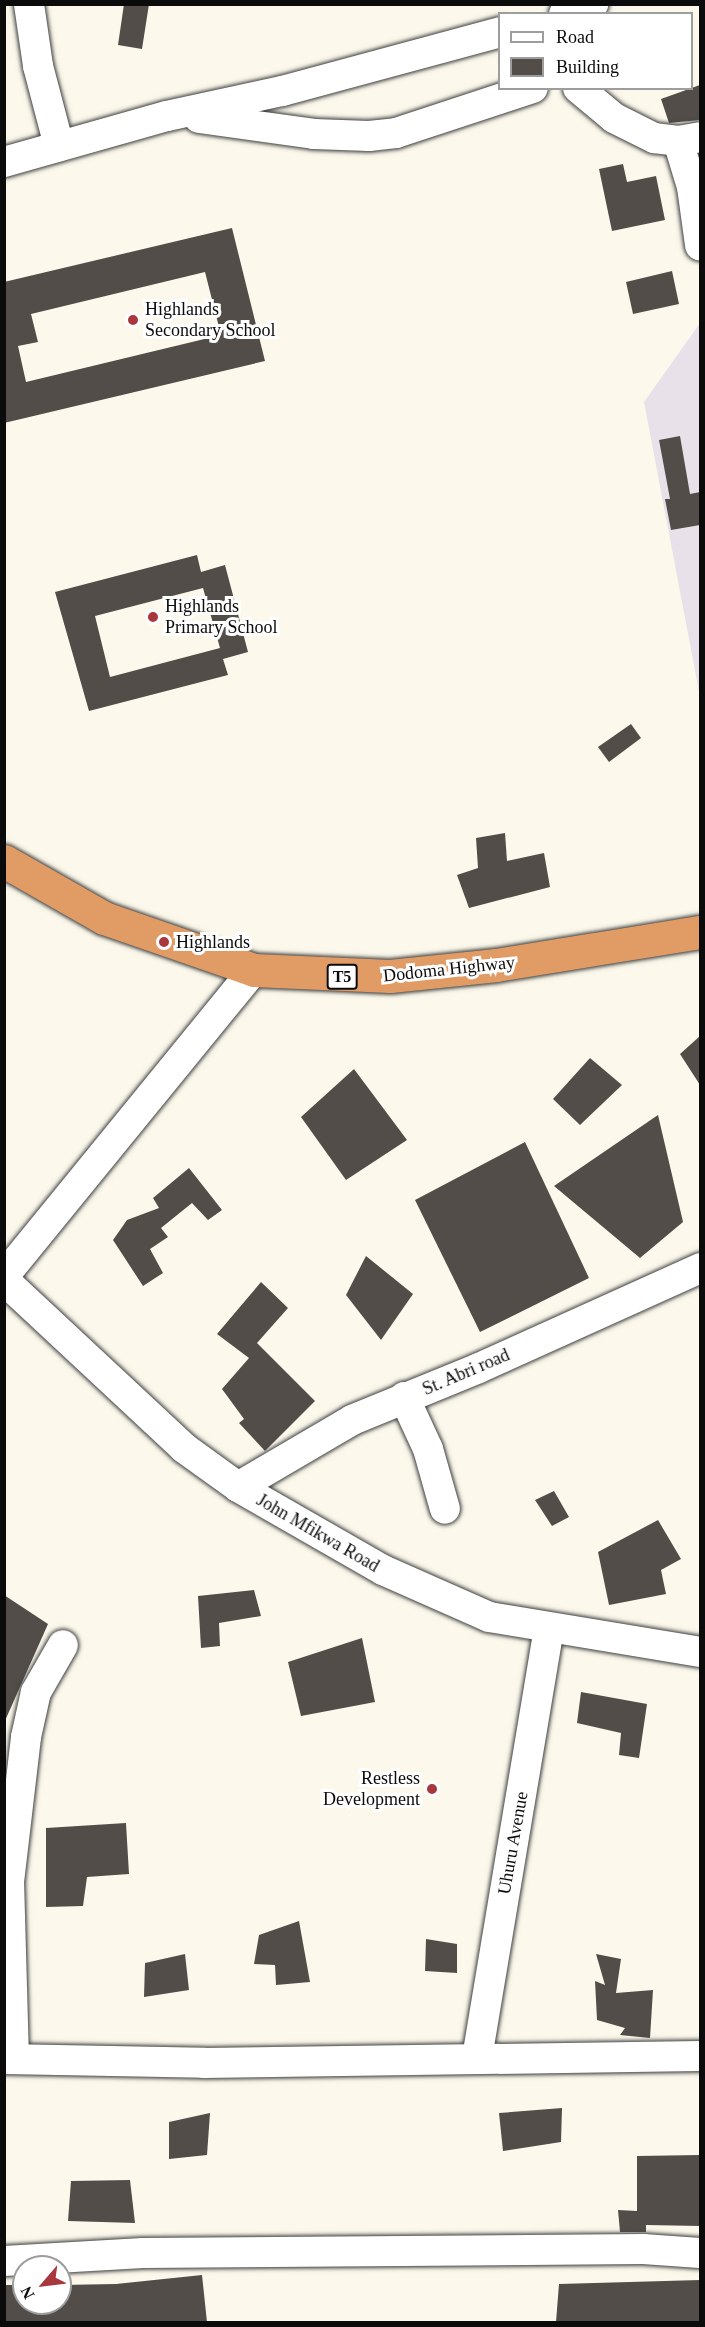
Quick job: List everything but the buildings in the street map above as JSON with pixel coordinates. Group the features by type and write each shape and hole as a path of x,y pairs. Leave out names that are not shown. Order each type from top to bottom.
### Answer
{"highway":[{"name":"Dodoma Highway","path":"4,861 104,918 254,970 390,976 496,965 700,932"}],"street":[{"path":"29,4 38,66 59,146"},
{"path":"570,12 593,4"},
{"path":"4,162 167,116 282,91 498,33"},
{"path":"167,116 238,121 314,134 369,136 396,133 527,90"},
{"path":"580,90 615,118 654,138 689,139 692,187 700,236"},
{"path":"4,1278 254,970"},
{"name":"St. Abri road","path":"238,1487 318,1438 404,1397 468,1373 700,1268"},
{"name":"John Mfikwa Road","path":"4,1278 156,1425 238,1487 383,1570 452,1603 489,1617 700,1652"},
{"path":"404,1397 428,1449 445,1509"},
{"name":"Uhuru Avenue","path":"477,2058 549,1628"},
{"path":"63,1645 36,1692 26,1737 9,1882 9,2059 160,2064 700,2056"},
{"path":"4,2261 165,2253 643,2249 700,2253"}],"shaded area":[{"path":"700,323 700,697 644,402"}],"place":[{"name":"Highlands Secondary School","path":"133,320"},
{"name":"Highlands Primary School","path":"153,617"},
{"name":"Highlands","path":"164,942"},
{"name":"Restless Development","path":"432,1789"}]}
